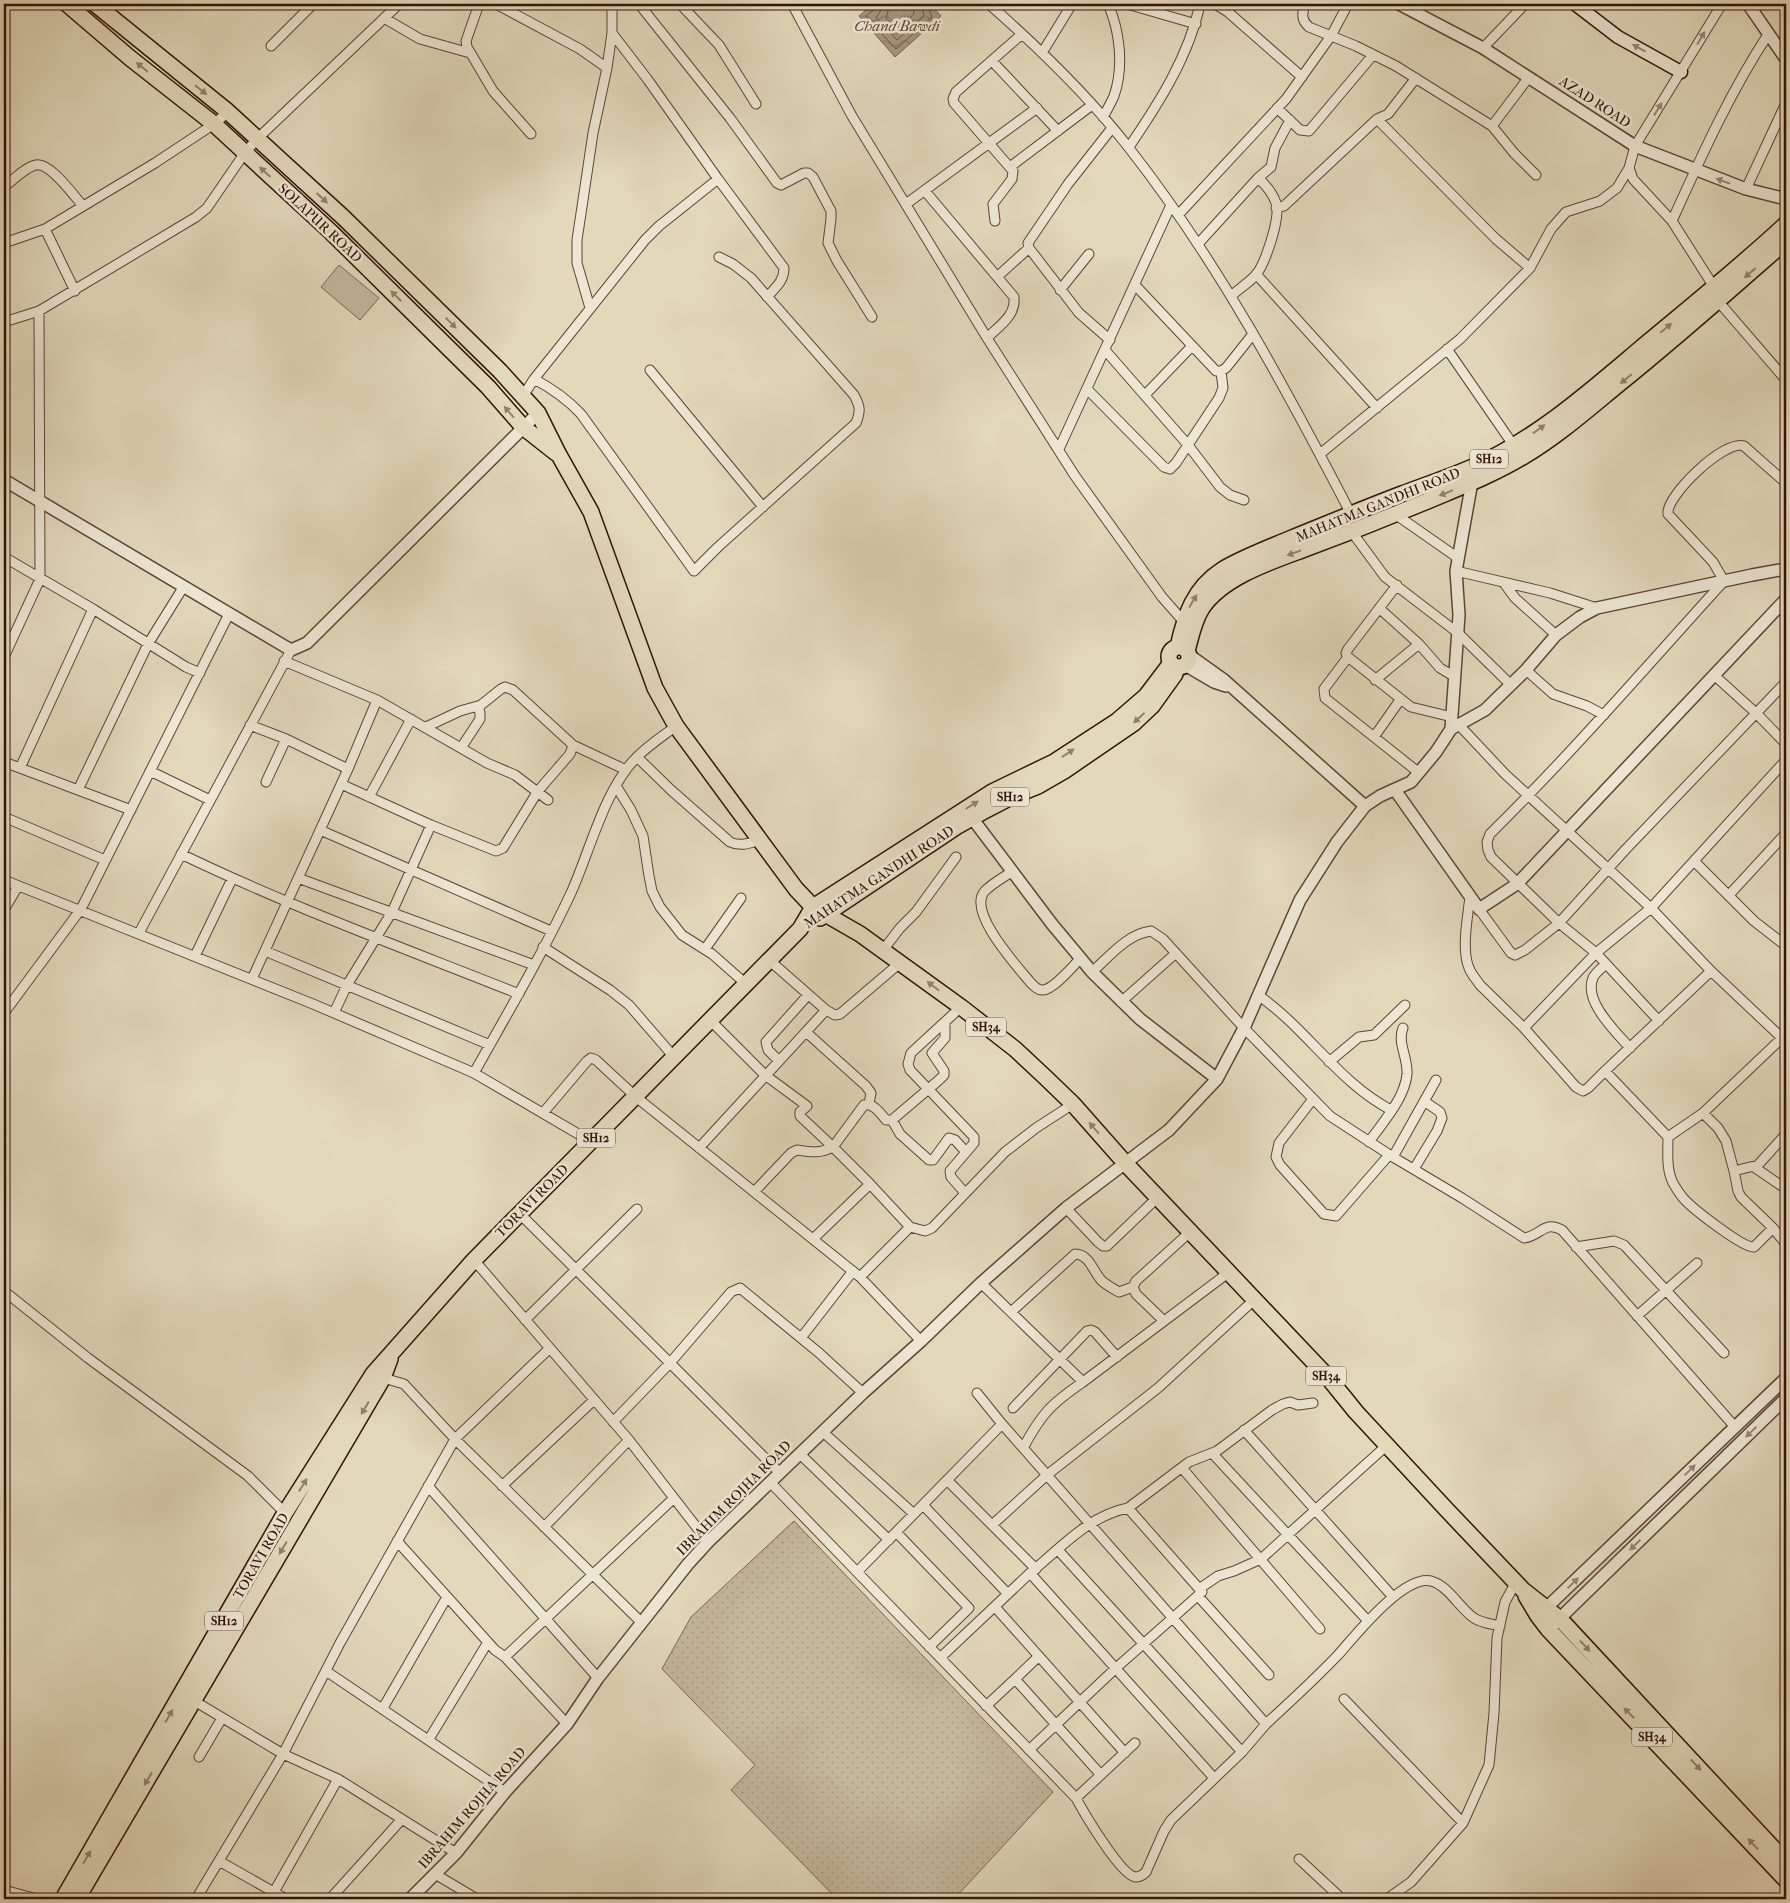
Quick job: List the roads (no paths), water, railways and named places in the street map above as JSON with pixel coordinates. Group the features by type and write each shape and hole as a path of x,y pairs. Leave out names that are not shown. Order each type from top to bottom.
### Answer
{"main road":[{"name":"SOLAPUR ROAD","path":"67,4 130,58 214,124 244,154 331,232 488,387 523,427 559,455"},
{"name":"SOLAPUR ROAD","path":"95,4 228,112 344,218 500,371 538,412 559,455 591,512 655,688 676,726 796,889 819,911"},
{"path":"1575,4 1618,37 1681,72"},
{"name":"MAHATMA GANDHI ROAD","path":"819,911 972,818 1011,797 1038,786 1064,771 1134,723 1152,706 1182,658 1201,609 1211,596 1220,589 1238,578 1288,555 1352,532 1473,482 1523,456 1561,431 1671,342 1786,224"},
{"name":"MAHATMA GANDHI ROAD","path":"800,929 819,911 992,792 1054,762 1117,721 1146,696 1182,658 1184,622 1193,599 1203,586 1222,570 1346,516 1474,466 1526,439 1786,241"},
{"name":"SH34","path":"819,911 842,922 901,962 1015,1049 1073,1104 1126,1164 1326,1375 1386,1446 1542,1612 1736,1816 1786,1862"},
{"name":"TORAVI ROAD","path":"63,1899 188,1697 394,1349 474,1260 800,929"},
{"name":"TORAVI ROAD","path":"77,1899 188,1697 285,1514 378,1376"},
{"name":"SH34","path":"1736,1816 1786,1880"}],"street":[{"path":"271,46 313,4"},
{"path":"4,322 39,311 196,217 217,196 244,154 257,139 399,4"},
{"path":"479,4 466,41 470,53 493,91 531,134"},
{"path":"496,4 580,49 608,68"},
{"path":"590,308 577,263 577,240 593,132 608,68 612,33 612,4"},
{"path":"639,4 730,118 777,183 782,185 804,173 813,177 831,211 828,242 837,261 872,317"},
{"path":"680,4 719,45 756,104"},
{"path":"792,4 852,116 987,338 1075,476 1162,597 1184,622"},
{"path":"989,4 1042,53 1104,117 1179,214 1253,334 1320,454 1352,532 1378,569 1458,633 1511,685"},
{"path":"1042,53 1072,4"},
{"path":"1104,117 1114,97 1118,82 1117,30 1108,4"},
{"path":"1127,4 1196,24"},
{"path":"1129,147 1151,114 1175,72 1196,24 1200,4"},
{"path":"1215,4 1228,12 1302,77"},
{"path":"1305,4 1302,17 1304,22 1310,27 1373,55 1416,78 1492,126 1514,153 1536,175"},
{"path":"1179,214 1277,108 1302,77 1331,36 1348,4"},
{"name":"AZAD ROAD","path":"1399,4 1483,48 1635,146 1746,190 1786,199"},
{"path":"1483,48 1525,4"},
{"path":"1320,454 1447,349 1530,268 1551,229 1566,212 1600,201 1617,188 1630,168 1635,146 1722,4"},
{"path":"1748,4 1770,33 1786,59"},
{"path":"384,18 420,39 470,53"},
{"path":"612,33 784,268 781,282 767,297"},
{"path":"1672,221 1730,100 1754,55 1770,33"},
{"path":"995,221 993,204 1012,179 1013,174 1010,167 952,99 956,92 1022,34"},
{"path":"1277,108 1300,130 1309,131 1373,55"},
{"path":"992,61 1058,131"},
{"path":"1492,126 1529,77"},
{"path":"1276,208 1284,206 1377,119 1388,114 1404,96 1416,78"},
{"path":"1746,190 1786,104"},
{"path":"1010,167 1092,105"},
{"path":"906,204 1037,108"},
{"path":"4,243 45,228 83,206 155,163 214,124 228,112"},
{"path":"1377,119 1496,239 1530,268"},
{"path":"1198,244 1258,178 1272,166 1274,148 1290,120"},
{"path":"1110,340 1079,313 1060,290 1028,244 1048,211 1112,128"},
{"path":"4,187 30,167 37,164 45,165 83,206"},
{"path":"1630,168 1634,179 1672,221 1716,294 1786,380"},
{"path":"1231,296 1256,274 1268,250 1275,227 1277,205 1269,190 1258,178"},
{"path":"523,396 534,379 645,240 659,226 718,179"},
{"path":"925,191 1014,297 1015,305 1012,314 987,338"},
{"path":"1058,449 1087,390 1171,205"},
{"path":"45,228 76,290"},
{"path":"998,276 1029,248"},
{"path":"1060,290 1089,254"},
{"path":"534,379 560,394 581,414 694,571 856,422 861,413 854,395 751,278 733,264 719,257"},
{"path":"1256,274 1377,408"},
{"path":"1135,284 1216,371 1226,368 1253,334"},
{"path":"4,657 7,639 40,579 39,311"},
{"path":"1145,395 1192,346"},
{"path":"1447,349 1514,446"},
{"path":"1105,350 1188,445 1220,488 1230,495 1244,500"},
{"path":"650,370 763,507"},
{"path":"1087,390 1164,467 1170,469 1176,463 1219,398 1223,388 1221,371"},
{"path":"139,933 291,650 308,643 538,412"},
{"path":"1724,581 1713,562 1668,514 1667,508 1671,501 1716,454 1731,446 1740,444 1786,483"},
{"path":"1182,658 1214,672 1365,806 1380,796 1410,782 1436,752 1454,724 1459,615 1456,571 1473,482 1474,466"},
{"path":"4,480 291,650"},
{"path":"1395,514 1458,558"},
{"path":"4,557 93,608 148,644 200,673"},
{"path":"1454,724 1485,710 1526,670 1556,635 1580,617 1597,608 1780,570 1786,571"},
{"path":"1456,571 1550,593 1597,608"},
{"path":"1659,1021 1596,953 1559,923 1517,884 1492,857 1488,850 1487,842 1490,834 1529,796 1604,715 1724,581"},
{"path":"1504,583 1515,598 1556,635"},
{"path":"78,790 148,644 184,586"},
{"path":"1397,586 1348,649 1346,653 1348,657 1410,707 1454,724 1505,774 1651,908 1712,971 1784,1035 1703,1113 1668,1137"},
{"path":"1479,909 1517,884 1786,599"},
{"path":"20,768 93,608"},
{"path":"1379,608 1419,644 1440,668 1455,677"},
{"path":"4,1014 80,909 229,614"},
{"path":"1375,680 1419,644"},
{"path":"1348,657 1324,688 1325,698 1418,772"},
{"path":"284,661 377,700 487,763 515,775 548,800"},
{"path":"1526,670 1553,694 1587,706 1604,715"},
{"path":"1714,674 1786,744"},
{"path":"1395,790 1508,950 1516,955 1559,923 1786,682"},
{"path":"426,727 460,711 478,706 501,688 510,688 573,745 626,770"},
{"path":"252,979 348,769 377,700"},
{"path":"1374,737 1400,700"},
{"path":"461,748 480,719 478,706"},
{"path":"369,797 411,719"},
{"path":"250,725 286,739 348,769"},
{"path":"474,1073 519,994 571,892 616,786 637,757 676,726"},
{"path":"266,782 286,739"},
{"path":"341,784 431,825 496,851 506,844 538,791 570,754 573,745"},
{"path":"637,757 730,842 743,845 760,840"},
{"path":"1524,1028 1596,953 1651,908 1786,760"},
{"path":"4,762 131,810"},
{"path":"150,771 210,800"},
{"path":"616,786 631,810 643,836 652,891 660,907 682,935 705,949 746,984"},
{"name":"IBRAHIM ROJHA ROAD","path":"410,1899 456,1853 505,1792 567,1724 598,1678 688,1564 708,1542 982,1283 1066,1208 1169,1130 1217,1079 1244,1028 1300,900 1337,842 1365,806"},
{"path":"4,818 105,860"},
{"path":"972,818 1092,972 1121,1002 1217,1079"},
{"path":"334,1013 347,985 392,912 431,825"},
{"path":"320,830 551,931"},
{"path":"1729,895 1786,833"},
{"path":"181,854 287,902 519,994"},
{"path":"883,950 900,928 916,912 956,857"},
{"path":"1694,861 1754,920 1786,946"},
{"path":"1013,871 984,892 981,900 986,922 1002,946 1030,982 1038,989 1043,990 1053,986 1080,959"},
{"path":"195,956 232,878"},
{"path":"298,878 534,965"},
{"path":"4,880 252,979 474,1073 592,1142"},
{"path":"4,910 18,886"},
{"path":"1470,896 1466,948 1468,967 1480,985 1524,1028 1578,1089 1583,1091 1712,971"},
{"path":"705,949 741,898"},
{"path":"1092,972 1130,937 1142,932 1151,931 1163,939 1244,1028 1330,1116 1524,1238 1532,1237 1543,1229 1554,1226 1562,1230 1735,1427"},
{"path":"543,947 629,1004 674,1057"},
{"path":"265,951 490,1044"},
{"path":"1121,1002 1176,953"},
{"path":"769,960 808,995 835,1015 840,1014 901,962"},
{"path":"1606,964 1593,977 1591,986 1592,997 1611,1027 1630,1048"},
{"path":"779,1061 768,1050 766,1042 808,995"},
{"path":"1258,995 1292,1022 1348,1080 1378,1103 1391,1110"},
{"path":"1329,1062 1359,1037 1374,1035 1405,1005"},
{"path":"960,1007 911,1053 908,1064 910,1070 974,1137 974,1143 950,1171 956,1183 965,1193"},
{"path":"699,1148 826,1010"},
{"path":"710,1020 765,1075 807,1106 800,1112 800,1116 870,1184 910,1227 925,1231 932,1228 1005,1152 1036,1128 1073,1104"},
{"path":"868,1104 875,1107 886,1120 892,1120 944,1075 944,1071 932,1054 945,1038 945,1022"},
{"path":"1369,1142 1405,1087 1407,1074 1406,1060 1400,1036 1403,1028"},
{"path":"754,1192 791,1153 797,1150 825,1152 832,1147 864,1105 868,1104 871,1093 866,1086 806,1032"},
{"path":"543,1113 587,1061 591,1058 596,1060 636,1097 856,1274 921,1341"},
{"path":"1605,1071 1668,1137 1669,1170 1673,1182 1683,1198 1728,1234 1750,1247 1754,1247 1773,1228"},
{"path":"1313,1099 1279,1143 1276,1157 1280,1165 1324,1214 1336,1216 1391,1156 1436,1080"},
{"path":"1414,1169 1438,1131 1442,1118 1440,1112 1424,1101"},
{"path":"1703,1113 1723,1135 1741,1197 1773,1228 1786,1244"},
{"path":"892,1120 900,1134 929,1160 937,1156 949,1138 955,1140 966,1152"},
{"path":"1734,1171 1754,1167 1786,1134"},
{"path":"1754,1167 1786,1189"},
{"path":"813,1239 870,1184"},
{"path":"1066,1208 1098,1242 1103,1246 1108,1246 1158,1197"},
{"path":"525,1320 577,1271 637,1209"},
{"path":"520,1214 780,1473"},
{"path":"801,1338 856,1274 910,1227"},
{"path":"1011,1312 1075,1254 1080,1254 1086,1258 1100,1278 1118,1292 1133,1287 1136,1281 1190,1232"},
{"path":"1576,1246 1619,1242 1629,1250 1724,1353"},
{"path":"474,1260 629,1440 708,1542"},
{"path":"1638,1316 1696,1262"},
{"path":"1023,1448 1037,1422 1056,1401 1228,1273"},
{"path":"982,1283 1083,1382"},
{"path":"1133,1287 1136,1294 1164,1321"},
{"path":"613,1422 670,1363 736,1289 740,1288 745,1290 864,1393"},
{"path":"4,1291 88,1358 248,1476 285,1514"},
{"path":"992,1525 1047,1475 1158,1388 1254,1300"},
{"path":"1013,1408 1088,1330 1095,1332 1117,1357"},
{"path":"196,1899 283,1754 397,1541 455,1440 550,1348"},
{"path":"378,1376 404,1384 455,1440 642,1623"},
{"path":"1542,1612 1786,1378"},
{"path":"977,1392 1002,1424 1266,1724"},
{"path":"1554,1624 1786,1398"},
{"path":"502,1486 594,1400"},
{"path":"940,1658 1033,1571 1089,1523 1114,1511 1128,1508 1189,1462 1212,1453 1283,1404 1290,1402 1298,1405 1308,1405 1313,1403"},
{"path":"857,1572 1002,1424"},
{"path":"1244,1430 1393,1597"},
{"path":"823,1432 914,1514"},
{"path":"544,1527 629,1440"},
{"path":"1029,1750 1198,1593 1218,1576 1261,1559 1386,1446"},
{"path":"1212,1453 1368,1621"},
{"path":"800,1454 889,1540"},
{"path":"1182,1468 1320,1628"},
{"path":"947,1480 992,1525 1214,1778"},
{"path":"770,1482 1076,1798 1104,1844 1129,1873 1135,1877 1142,1876 1146,1872 1168,1825 1242,1752 1266,1724 1338,1655 1368,1621 1393,1597 1421,1581 1430,1581 1440,1585 1476,1620 1500,1626"},
{"path":"428,1486 598,1678"},
{"path":"504,1657 674,1498"},
{"path":"923,1505 1008,1594"},
{"path":"1128,1508 1268,1675"},
{"path":"896,1532 969,1608 929,1647"},
{"path":"397,1541 488,1642 567,1724"},
{"path":"1058,1550 1242,1752"},
{"path":"1388,1899 1411,1882 1463,1823 1489,1765 1494,1713 1497,1638 1505,1602 1519,1586"},
{"path":"383,1708 447,1596"},
{"path":"994,1607 1125,1752"},
{"path":"429,1739 488,1642"},
{"path":"986,1706 1039,1656"},
{"path":"326,1671 505,1792"},
{"path":"1015,1679 1101,1775"},
{"path":"188,1697 283,1754 338,1779 456,1853"},
{"path":"1344,1699 1463,1823"},
{"path":"199,1757 222,1718"},
{"path":"1076,1798 1135,1743"},
{"path":"274,1892 338,1779"},
{"path":"330,1899 402,1819"},
{"path":"1299,1859 1342,1899"},
{"path":"219,1861 286,1899"},
{"path":"436,1874 477,1899"},
{"path":"4,1890 37,1899"}],"water":[{"name":"Chand Bawdi","path":"873,4 930,4 941,16 895,57 859,16"}]}
